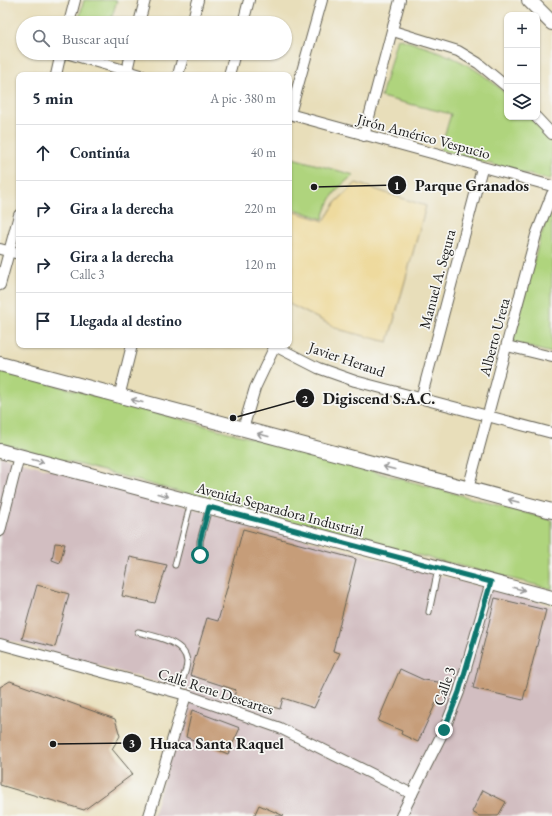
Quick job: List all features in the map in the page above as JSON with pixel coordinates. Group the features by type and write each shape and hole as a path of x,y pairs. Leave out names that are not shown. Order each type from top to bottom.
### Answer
{"main road":[{"path":"530,0 552,24"},
{"path":"0,364 119,397 552,511"},
{"name":"Avenida Separadora Industrial","path":"0,451 552,598"}],"street":[{"path":"71,16 75,0"},
{"path":"141,16 145,0"},
{"path":"194,16 198,0"},
{"path":"245,16 249,0"},
{"path":"292,107 322,0"},
{"path":"364,136 393,32 400,0"},
{"path":"393,32 458,51 478,63 504,85"},
{"path":"57,72 59,60"},
{"path":"90,60 130,72"},
{"path":"127,71 129,60"},
{"path":"179,72 182,60"},
{"path":"230,72 233,60"},
{"name":"Jirón Américo Vespucio","path":"292,115 364,136 552,186"},
{"path":"539,120 552,134"},
{"name":"Manuel A. Segura","path":"421,399 482,168"},
{"name":"Alberto Ureta","path":"468,489 536,235 552,194"},
{"path":"0,285 16,225"},
{"path":"507,346 552,357"},
{"path":"119,397 131,348"},
{"path":"243,430 254,388 273,348"},
{"name":"Javier Heraud","path":"278,348 318,368 355,381 552,433"},
{"path":"0,531 19,456"},
{"name":"Calle 3","path":"401,816 444,730 459,692 491,582"},
{"name":"Calle Rene Descartes","path":"0,644 182,694 280,728 412,794"},
{"path":"149,816 182,694"}],"lane":[{"path":"175,565 191,502"},
{"path":"200,555 200,541 209,507"},
{"path":"429,612 438,568"},
{"path":"138,632 166,640 175,645 186,656 187,663 182,694"}],"shaded area":[{"path":"0,456 552,606 552,816 153,816 188,691 0,638"}],"green space":[{"path":"84,0 117,0 112,16 80,16"},
{"path":"397,38 429,48 456,59 481,73 504,92 504,120 532,120 552,141 552,176 549,180 440,150 451,114 381,97"},
{"path":"292,158 354,175 334,194 323,219 292,208"},
{"path":"552,205 552,353 512,343 540,238"},
{"path":"0,370 552,520 552,589 326,532 0,443"}],"sand":[{"path":"356,183 426,206 388,342 341,330 292,306 292,211 324,221 336,202"}],"building":[{"path":"243,529 356,559 333,651 340,653 314,708 283,698 280,709 234,696 236,690 190,675 207,618 218,621"},
{"path":"55,543 65,544 60,563 52,560"},
{"path":"130,557 167,565 155,603 122,596"},
{"path":"37,585 69,594 55,647 22,639"},
{"path":"495,598 546,610 523,700 473,688"},
{"path":"400,669 424,680 445,683 418,742 401,734 402,731 378,721"},
{"path":"10,681 115,719 120,736 112,749 133,774 84,810 0,785 0,687"},
{"path":"192,710 240,728 228,754 186,737"},
{"path":"483,790 506,802 498,816 479,816 472,812"},
{"path":"259,805 284,816 254,816"}],"place":[{"name":"Parque Granados","path":"314,187"},
{"name":"Digiscend S.A.C.","path":"233,418"},
{"name":"Huaca Santa Raquel","path":"53,744"}],"route":[{"path":"200,555 200,541 209,507 491,582 459,692 444,730"}]}
